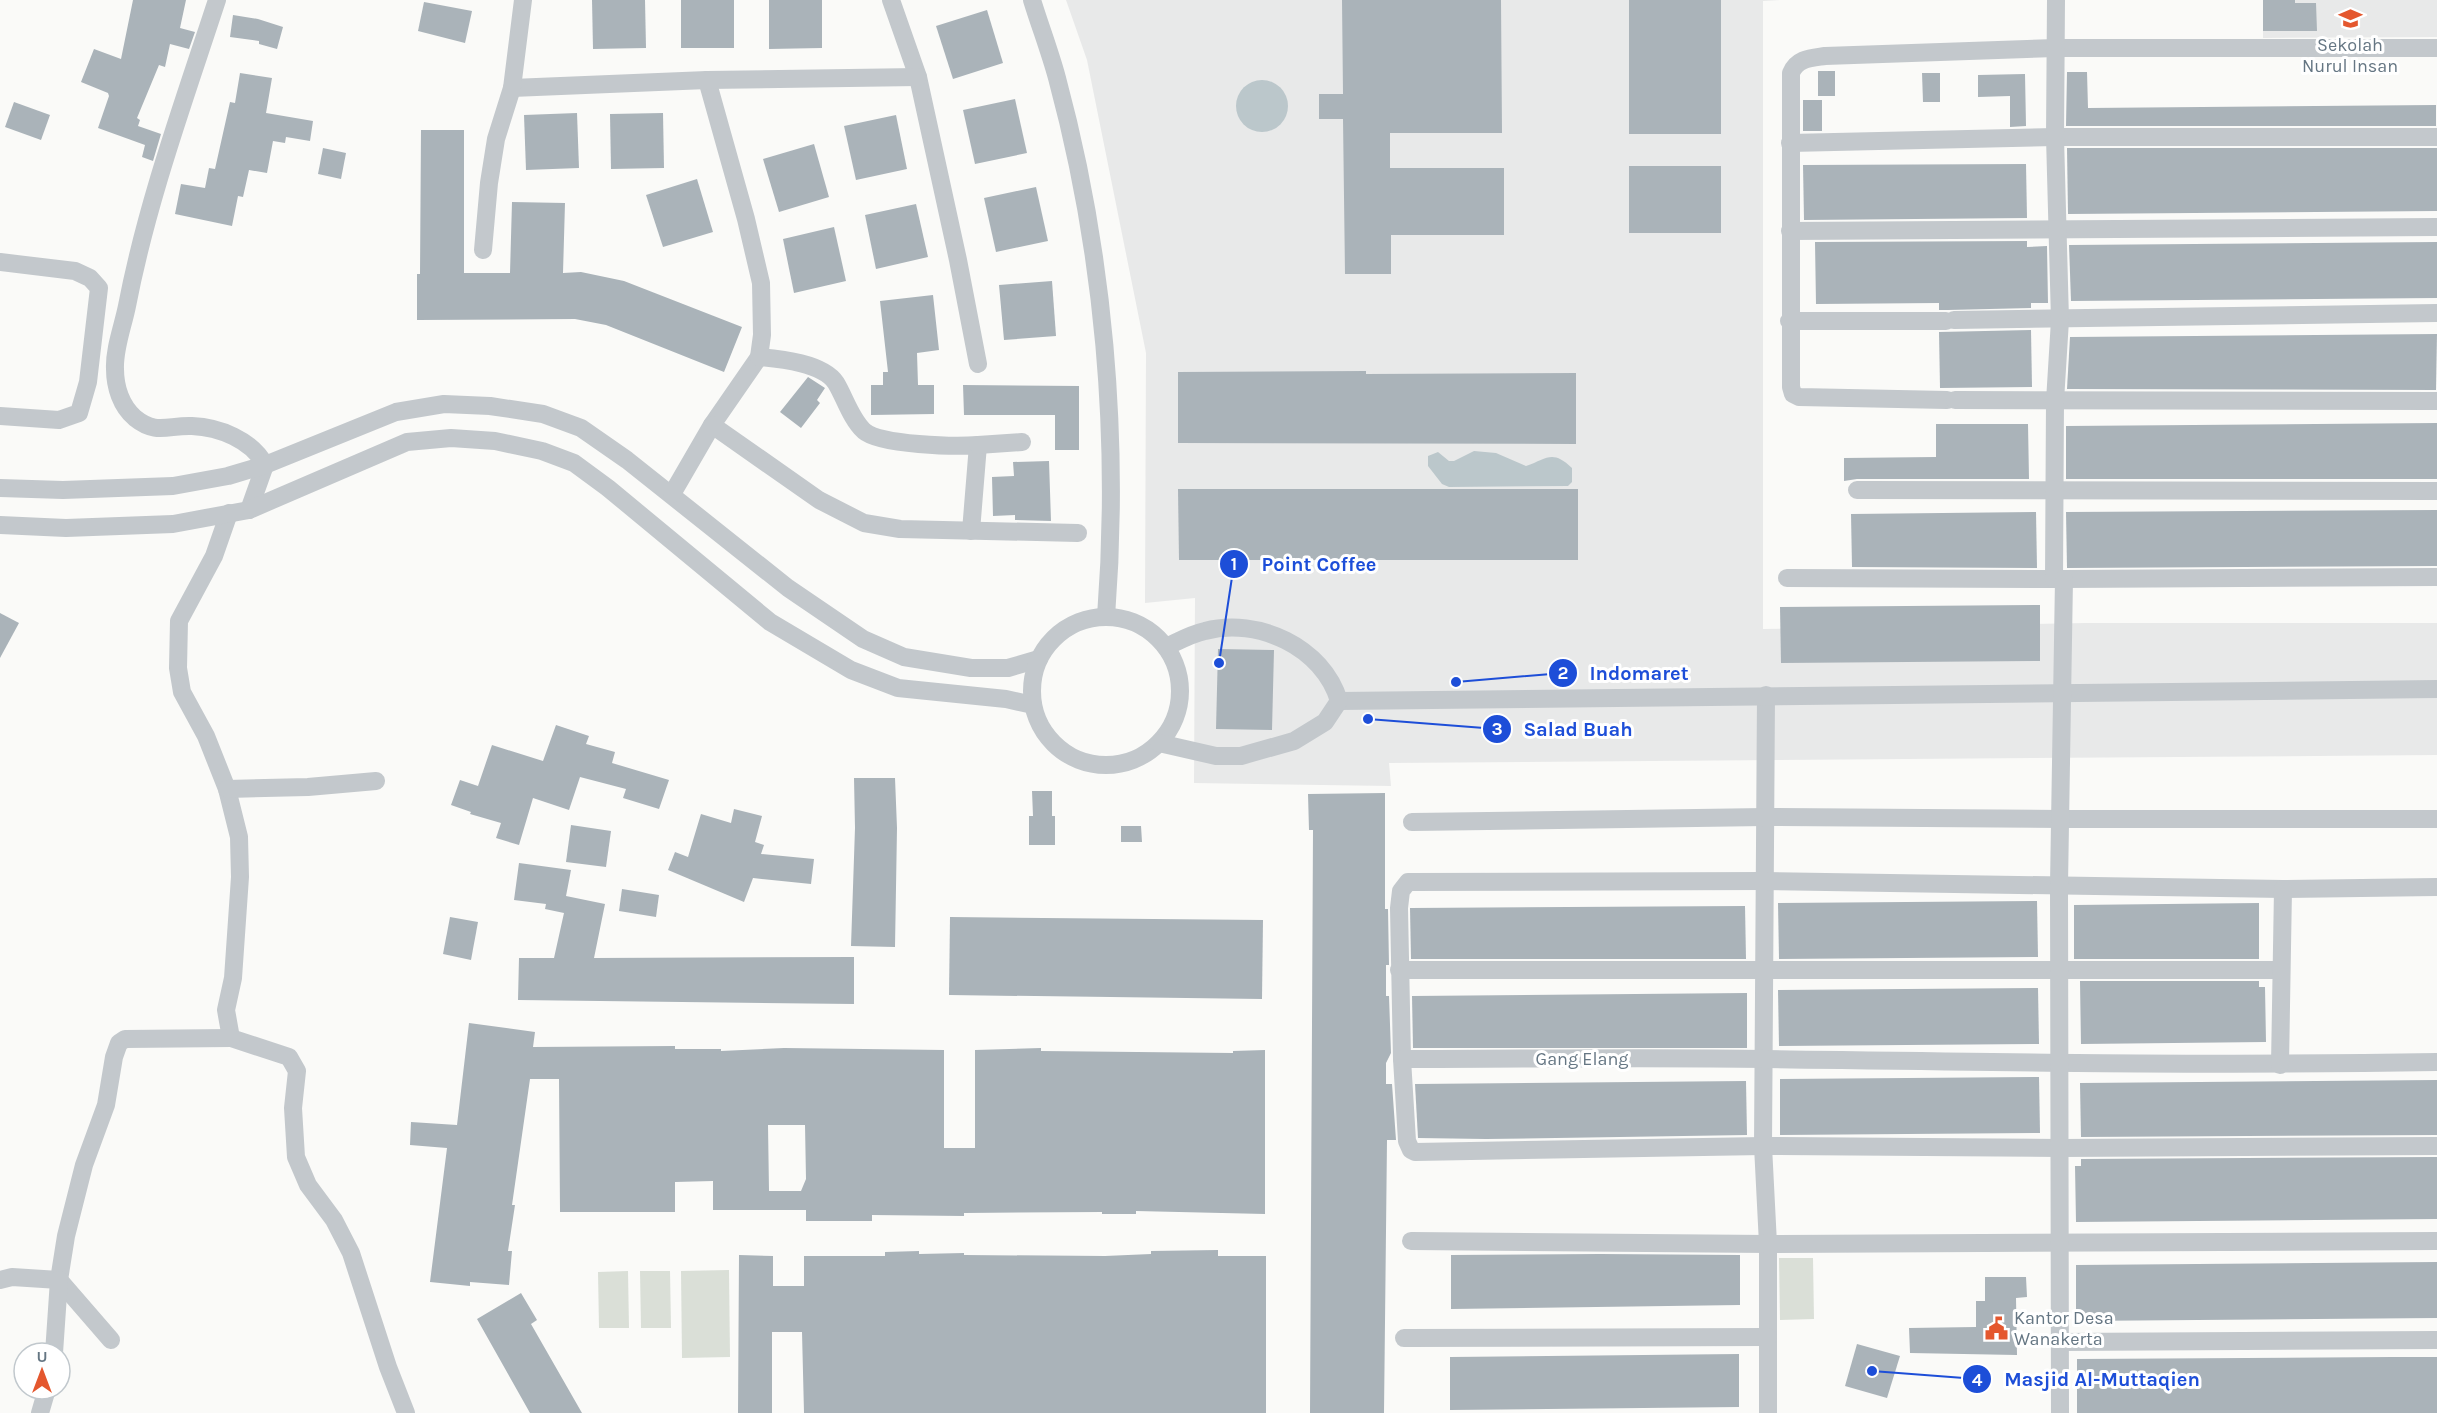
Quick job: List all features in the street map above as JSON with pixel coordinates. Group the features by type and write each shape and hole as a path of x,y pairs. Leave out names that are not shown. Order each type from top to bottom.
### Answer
{"street":[{"path":"217,0 147,218 135,263 116,357 115,374 119,395 125,407 134,417 151,428 191,426 227,433 261,456 265,465 249,510"},
{"path":"483,250 489,183 496,139 512,88 524,0"},
{"path":"891,0 918,77 978,364"},
{"path":"1032,0 1057,78 1075,156 1095,265 1106,371 1112,463 1111,553 1106,617"},
{"path":"2056,0 2055,137 2060,320 2055,401 2055,490 2062,692 2059,885 2060,1413"},
{"path":"2437,48 2056,48 1804,59 1793,67 1791,73 1789,321 1791,387 1793,394 1799,398 2437,401"},
{"path":"512,88 707,80 918,77"},
{"path":"672,494 712,425 759,357 762,335 761,284 746,219 707,80"},
{"path":"1790,143 2055,137 2437,137"},
{"path":"1790,231 2437,227"},
{"path":"0,262 75,272 90,278 99,288 88,382 79,413 58,420 0,416"},
{"path":"1789,321 2060,320 2437,313"},
{"path":"759,357 811,366 834,380 865,431 881,439 954,447 1022,441"},
{"path":"0,488 63,490 173,486 228,476 265,465 396,412 444,404 490,406 543,414 581,428 627,460 788,588 863,639 904,657 971,668 1008,668 1039,659"},
{"path":"712,425 819,500 864,523 900,529 1077,533"},
{"path":"0,525 66,528 173,524 249,510 407,442 451,438 495,441 542,451 574,463 608,488 770,622 851,670 898,688 973,694 1033,705"},
{"path":"971,531 978,445"},
{"path":"1857,490 2437,491"},
{"path":"229,513 214,556 179,621 178,668 182,692 206,736 227,789 239,837 240,877 233,978 226,1010 231,1038"},
{"path":"1787,578 2437,577"},
{"path":"1106,617 1124,619 1140,625 1155,635 1166,647 1176,666 1180,686 1179,707 1172,726 1159,743 1144,754 1109,765 1088,762 1069,755 1052,742 1040,725 1033,705 1032,682 1039,659 1050,642 1066,628 1085,620 1106,617"},
{"path":"1159,743 1216,756 1241,756 1294,741 1325,722 1339,701 1335,686 1324,671 1303,651 1286,640 1259,630 1236,628 1206,630 1166,647"},
{"path":"1339,701 2437,689"},
{"path":"1766,695 1763,1146 1768,1244 1768,1413"},
{"path":"227,789 308,787 376,781"},
{"path":"1412,822 1765,817 2437,819"},
{"path":"2437,887 2283,889 1765,881 1408,882 1403,886 1400,896 1399,970 1407,1141 1411,1150 1415,1152 1763,1146 2060,1148 2437,1146"},
{"path":"2280,1065 2283,889"},
{"path":"1399,970 2281,970"},
{"path":"55,1341 58,1280 66,1236 84,1165 106,1105 118,1042 125,1039 231,1038 289,1057 294,1063 297,1071 292,1108 296,1157 308,1185 334,1220 351,1253 405,1413"},
{"name":"Gang Elang","path":"1402,1059 1763,1059 2280,1065 2437,1062"},
{"path":"1411,1241 1768,1244 2437,1241"},
{"path":"0,1280 12,1277 58,1280 111,1340"},
{"path":"1404,1338 1768,1337"},
{"path":"2060,1342 2437,1340"}],"shaded area":[{"path":"1066,0 1780,0 1763,1 1763,629 2086,623 2437,623 2437,755 1389,763 1391,786 1194,783 1195,598 1145,603 1146,353 1087,60"},
{"name":"Sekolah Nurul Insan","path":"2263,0 2437,0 2437,37 2263,38"},
{"path":"1262,80 1272,82 1280,88 1286,96 1288,106 1286,116 1280,124 1272,130 1262,132 1252,130 1244,124 1238,116 1236,106 1238,96 1244,88 1252,82"},
{"path":"1474,451 1496,453 1526,466 1554,457 1572,468 1572,482 1568,486 1449,487 1442,484 1428,466 1428,456 1438,452 1449,461 1454,461"},
{"path":"1779,1258 1813,1258 1814,1319 1780,1320"},
{"path":"729,1270 730,1357 682,1358 681,1271"},
{"path":"628,1271 629,1328 599,1328 598,1272"},
{"path":"640,1271 670,1271 671,1328 641,1328"}],"building":[{"path":"133,0 186,0 180,28 195,32 189,49 170,44 165,67 159,65 137,118 140,120 138,126 161,134 153,161 142,157 145,145 98,128 108,93 81,82 94,49 121,59"},
{"path":"592,0 645,0 646,48 593,49"},
{"path":"681,0 734,0 734,48 681,48"},
{"path":"769,0 822,0 822,48 769,49"},
{"path":"1342,0 1501,0 1502,133 1390,133 1390,168 1504,168 1504,235 1391,235 1391,274 1345,274 1343,119 1319,119 1319,94 1343,94"},
{"path":"1629,0 1721,0 1721,134 1629,134"},
{"path":"2263,0 2295,0 2295,3 2316,3 2317,31 2263,31"},
{"path":"424,2 472,11 465,43 418,31"},
{"path":"987,10 1003,63 953,79 936,26"},
{"path":"233,15 258,19 283,27 277,49 259,44 259,41 230,37"},
{"path":"1818,71 1835,71 1835,96 1818,96"},
{"path":"2067,72 2087,72 2088,108 2436,105 2436,126 2066,126"},
{"path":"240,73 272,78 266,113 313,121 310,141 286,137 285,143 273,141 267,173 249,170 243,197 238,196 232,226 175,214 181,184 205,188 209,168 215,169 230,102 235,103"},
{"path":"1922,73 1940,73 1940,102 1923,102"},
{"path":"2025,74 2026,126 2010,127 2010,96 1978,97 1978,75"},
{"path":"1015,99 1027,153 975,164 963,110"},
{"path":"1803,100 1822,100 1822,131 1803,131"},
{"path":"14,102 50,115 41,140 5,127"},
{"path":"577,113 579,168 526,170 524,115"},
{"path":"663,113 664,168 611,169 610,114"},
{"path":"896,115 907,169 856,180 844,126"},
{"path":"421,130 464,130 464,273 510,273 512,202 565,203 563,273 581,272 624,281 742,327 724,372 606,325 575,319 417,320 417,274 420,274"},
{"path":"814,144 829,197 779,212 763,159"},
{"path":"323,148 346,153 341,179 318,174"},
{"path":"2067,148 2437,148 2437,211 2068,214"},
{"path":"2026,164 2027,218 1804,220 1803,165"},
{"path":"1629,166 1721,166 1721,233 1629,233"},
{"path":"697,179 713,232 663,247 646,195"},
{"path":"1036,187 1048,241 996,252 984,198"},
{"path":"916,204 928,257 876,269 865,215"},
{"path":"834,227 846,281 794,293 783,239"},
{"path":"2027,241 2027,247 2047,246 2048,303 2031,303 2031,308 1948,310 1939,310 1939,303 1816,304 1815,242"},
{"path":"2437,242 2437,298 2071,301 2069,245"},
{"path":"1052,281 1056,336 1004,340 999,285"},
{"path":"933,295 939,350 917,353 918,385 934,385 934,414 871,415 871,385 883,385 883,372 888,372 880,301"},
{"path":"2031,330 2032,387 1940,388 1939,332"},
{"path":"2437,334 2436,390 2067,389 2070,337"},
{"path":"1366,371 1366,374 1576,373 1576,444 1178,443 1178,372"},
{"path":"808,377 825,388 817,400 820,403 801,428 780,412"},
{"path":"963,385 1079,386 1079,450 1055,450 1055,415 964,415"},
{"path":"2437,423 2437,479 2066,479 2066,426"},
{"path":"1936,424 2028,424 2029,479 1857,479 1844,481 1844,458 1936,457"},
{"path":"1049,461 1051,521 1015,520 1015,515 993,516 992,477 1014,476 1013,462"},
{"path":"1178,489 1578,489 1578,560 1179,560"},
{"path":"2437,510 2437,566 2067,568 2066,512"},
{"path":"2036,512 2037,568 1852,567 1851,514"},
{"path":"2040,605 2040,661 1781,663 1780,607"},
{"path":"0,613 19,623 0,658"},
{"path":"1218,649 1274,650 1272,730 1216,729"},
{"path":"556,725 589,736 586,744 615,752 612,763 669,780 659,809 623,798 626,789 580,777 569,810 533,798 519,845 496,838 501,823 470,814 471,812 451,805 460,780 478,786 492,745 543,761"},
{"path":"854,778 895,778 897,828 895,947 851,946 855,828"},
{"path":"1032,791 1052,791 1055,845 1029,845 1029,816 1033,816"},
{"path":"1385,793 1385,909 1388,909 1389,965 1386,965 1386,996 1389,996 1391,1053 1386,1063 1386,1084 1392,1084 1396,1140 1387,1140 1384,1413 1310,1413 1313,830 1309,830 1308,794"},
{"path":"734,809 762,816 755,842 764,845 761,854 814,859 811,884 753,878 744,902 668,870 675,852 688,857 701,814 731,823"},
{"path":"571,825 611,831 606,867 566,862"},
{"path":"1121,826 1141,826 1142,842 1121,842"},
{"path":"519,863 571,870 566,896 605,904 594,958 854,957 854,1004 518,1000 519,958 554,958 564,913 545,909 546,904 514,900"},
{"path":"622,889 659,895 656,917 619,911"},
{"path":"2037,901 2038,957 1779,959 1778,903"},
{"path":"2259,903 2259,959 2074,959 2074,905"},
{"path":"1745,906 1746,959 1411,959 1410,908"},
{"path":"450,917 478,922 471,960 443,954"},
{"path":"950,917 1263,920 1262,999 949,995"},
{"path":"2080,981 2259,981 2259,987 2265,987 2266,1042 2081,1044"},
{"path":"2038,988 2039,1044 1779,1046 1778,990"},
{"path":"1747,993 1747,1048 1413,1048 1412,996"},
{"path":"469,1023 535,1032 533,1047 675,1046 675,1049 721,1049 721,1051 784,1048 944,1050 944,1148 975,1148 975,1050 1041,1048 1041,1051 1233,1053 1233,1051 1265,1050 1265,1214 1136,1211 1136,1214 1102,1214 1102,1212 964,1213 964,1216 872,1215 872,1221 806,1221 806,1210 713,1210 713,1181 675,1182 675,1212 560,1212 559,1079 530,1079 512,1205 515,1205 508,1251 512,1251 509,1285 470,1282 470,1286 430,1282 447,1148 410,1145 411,1122 457,1125","holes":["768,1125 805,1125 806,1179 801,1191 769,1191"]},
{"path":"2039,1077 2040,1133 1780,1135 1780,1079"},
{"path":"2437,1080 2437,1135 2081,1137 2080,1083"},
{"path":"1746,1081 1747,1135 1418,1138 1415,1084"},
{"path":"2437,1157 2437,1219 2076,1222 2075,1166 2081,1166 2081,1159"},
{"path":"1218,1250 1218,1256 1266,1256 1266,1413 804,1413 802,1332 772,1332 772,1413 738,1413 739,1255 773,1256 773,1286 804,1286 804,1256 885,1256 885,1252 919,1251 919,1254 1105,1256 1151,1254 1151,1251"},
{"path":"1451,1255 1740,1255 1740,1305 1451,1309"},
{"path":"2437,1262 2437,1318 2076,1321 2076,1265"},
{"path":"1985,1277 2026,1277 2027,1297 2016,1298 2017,1355 1910,1353 1909,1328 1976,1327 1976,1301 1985,1301"},
{"path":"521,1293 537,1320 531,1324 582,1413 530,1413 477,1319"},
{"path":"1857,1344 1900,1356 1887,1398 1845,1386"},
{"path":"1739,1354 1739,1407 1450,1410 1450,1357"},
{"path":"2437,1357 2437,1413 2077,1413 2077,1359"}],"place":[{"name":"Sekolah Nurul Insan","path":"2350,19"},
{"name":"Point Coffee","path":"1219,663"},
{"name":"Indomaret","path":"1456,682"},
{"name":"Salad Buah","path":"1368,719"},
{"name":"Kantor Desa Wanakerta","path":"1996,1328"},
{"name":"Masjid Al-Muttaqien","path":"1872,1371"}]}
